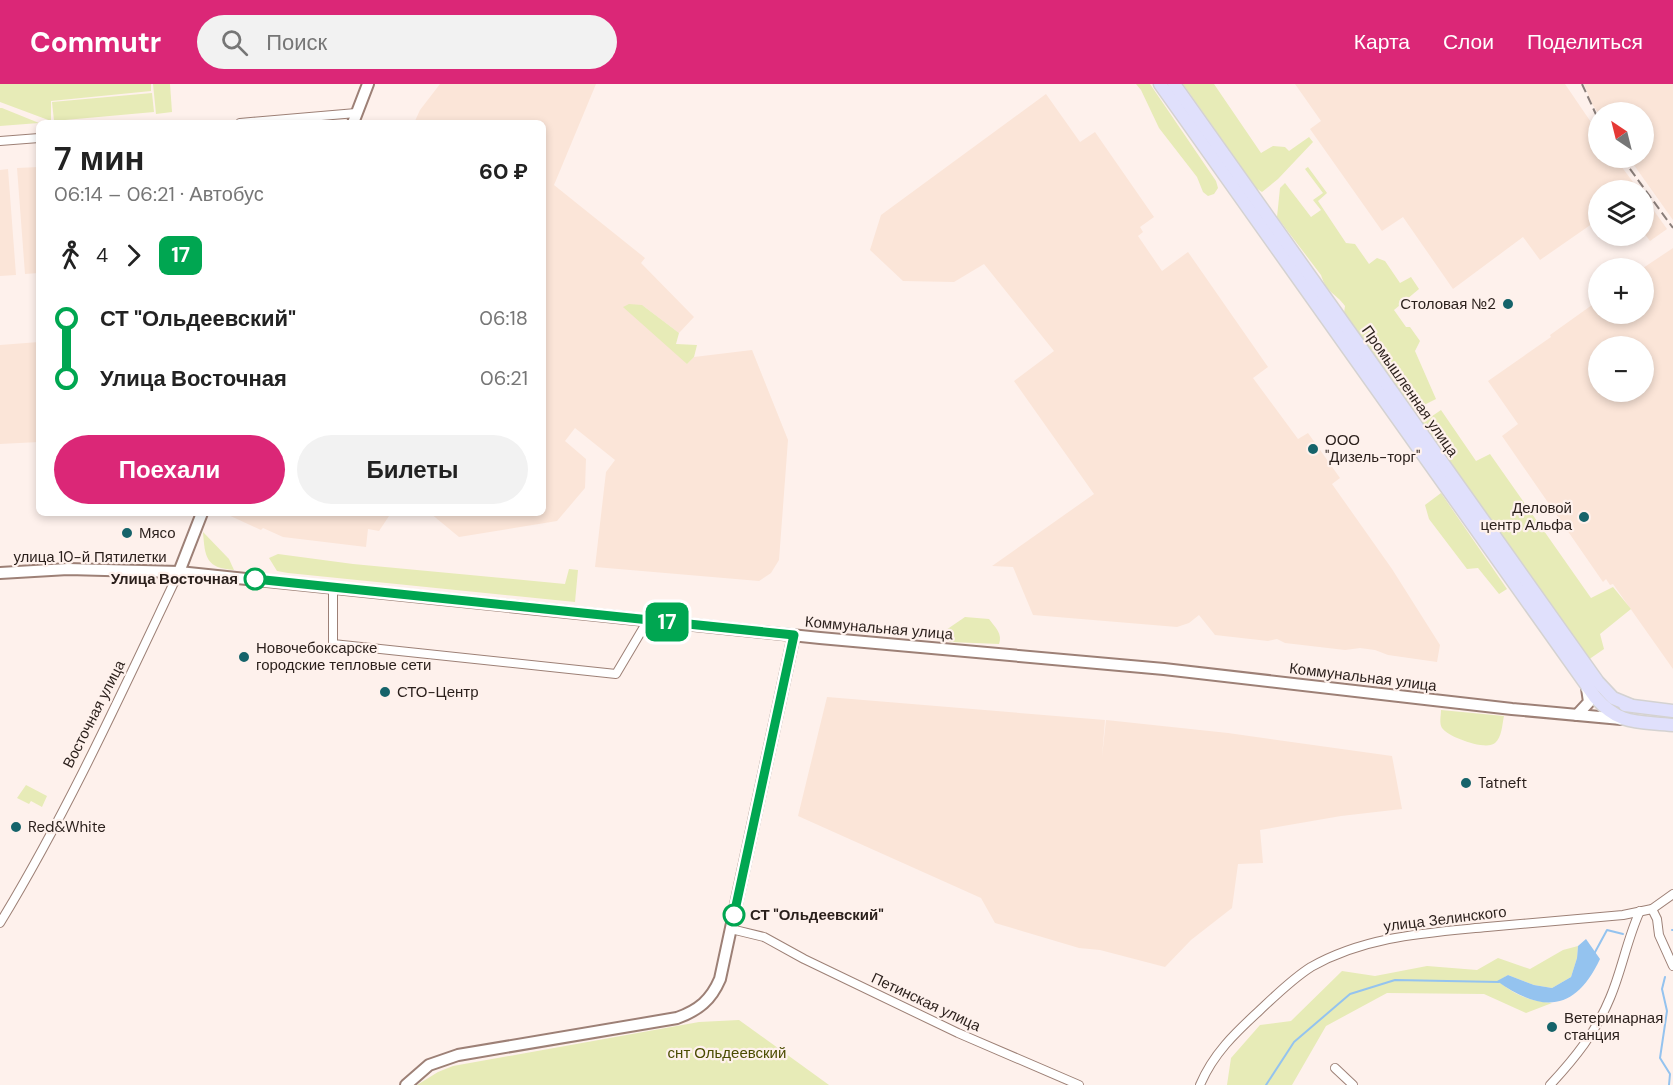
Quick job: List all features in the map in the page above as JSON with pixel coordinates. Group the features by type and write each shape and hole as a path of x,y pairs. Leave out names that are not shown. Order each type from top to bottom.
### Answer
{"main road":[{"path":"355,118 368,84"},
{"name":"Промышленная улица","path":"1160,84 1252,205 1408,423 1585,683 1603,706 1621,719"},
{"name":"Промышленная улица","path":"1174,84 1252,205"},
{"name":"Промышленная улица","path":"1447,479 1607,693 1630,705"},
{"name":"Восточная улица","path":"179,572 201,516"},
{"name":"улица 10-й Пятилетки","path":"0,573 79,569 179,572"},
{"name":"Коммунальная улица","path":"179,572 794,635 1164,669 1577,715"},
{"path":"406,1085 429,1065 459,1055 677,1018 705,1003 714,992 720,978 794,635"},
{"path":"1577,715 1589,702 1585,683"},
{"path":"1603,706 1608,701 1607,693"},
{"name":"Промышленная улица","path":"1577,715 1603,706 1630,705 1673,711"},
{"name":"Промышленная улица","path":"1577,715 1673,725"}],"street":[{"path":"309,120 355,118"},
{"path":"0,141 36,138"},
{"name":"Восточная улица","path":"0,923 27,878 104,728 179,572"},
{"path":"333,587 333,644 354,647 616,674 648,620"},
{"name":"улица Зелинского","path":"1200,1085 1205,1073 1226,1043 1289,983 1310,968 1356,947 1421,933 1652,909 1673,894"},
{"path":"1652,909 1657,919 1659,935 1673,966"},
{"path":"1550,1085 1583,1048 1597,1027 1611,997 1631,930 1640,911"},
{"name":"Петинская улица","path":"731,929 764,937 804,959 958,1033 1079,1085"},
{"path":"1335,1068 1353,1085"}],"shaded area":[{"path":"440,84 596,84 554,185 645,258 641,263 694,317 679,333 642,305 687,364 694,357 752,350 788,440 779,560 771,573 759,581 595,567 606,472 615,460 575,428 565,441 586,459 585,488 557,521 459,537 434,516 546,516 546,120 415,120 420,110"},
{"path":"1295,84 1565,84 1588,118 1588,168 1622,168 1632,180 1588,180 1588,227 1540,260 1523,237 1453,289 1403,217 1382,231 1310,129 1321,121"},
{"path":"1584,84 1673,84 1673,220 1654,193 1654,180 1645,180 1636,168 1654,168 1654,102 1591,102"},
{"path":"1046,94 1080,142 1095,132 1154,217 1140,227 1143,232 1138,236 1162,271 1188,252 1268,367 1253,378 1298,439 1308,433 1340,478 1332,484 1392,569 1440,645 1437,662 1388,655 1360,648 1345,650 1285,643 1277,639 1268,641 1215,635 1199,615 1189,623 1177,627 1033,615 1013,567 992,566 1094,494 1014,381 1054,351 984,264 954,282 903,281 870,250 881,215"},
{"path":"36,167 36,273 25,274 17,168"},
{"path":"8,169 16,275 0,276 0,170"},
{"path":"1654,211 1667,229 1654,238"},
{"path":"1673,248 1673,669 1613,584 1610,585 1606,579 1603,582 1502,436 1518,424 1488,381 1551,337 1550,335 1588,308 1588,324 1654,324 1654,261"},
{"path":"36,342 36,442 0,444 0,345"},
{"path":"231,516 389,516 379,531 368,529 366,547 283,537 263,528 261,530"},
{"path":"827,697 1105,720 1102,757 1106,720 1228,733 1392,756 1402,809 1341,816 1260,830 1263,863 1238,864 1232,908 1191,940 1165,967 1100,950 1079,948 995,923 981,898 798,816"}],"green space":[{"path":"0,84 151,84 151,91 51,101 51,120 0,102"},
{"path":"153,84 170,84 172,112 156,114"},
{"path":"1136,84 1150,84 1216,181 1218,188 1214,194 1208,196 1203,192 1197,177 1159,128"},
{"path":"1183,84 1214,84 1261,153 1273,146 1285,147 1289,151 1309,137 1313,142 1278,179 1262,192 1256,188"},
{"path":"152,93 154,112 54,120 52,102"},
{"path":"0,108 36,122 36,123 0,126"},
{"path":"1308,167 1327,193 1318,201 1346,243 1355,244 1369,264 1377,258 1385,261 1400,283 1411,277 1419,289 1394,310 1420,341 1415,351 1436,399 1414,410 1344,313 1345,306 1329,289 1277,217 1280,188 1285,183 1311,217 1321,210 1313,200 1323,193 1305,169"},
{"path":"629,304 642,305 679,333 676,344 697,345 694,357 687,364 623,307"},
{"path":"1441,410 1476,461 1490,454 1591,598 1613,587 1631,609 1600,634 1604,649 1588,660 1422,423"},
{"path":"1441,493 1507,589 1499,594 1478,568 1467,569 1429,519 1425,505"},
{"path":"203,532 229,559 234,570 212,564 206,555"},
{"path":"278,554 353,564 565,584 569,569 578,570 575,602 288,573 277,571 269,558"},
{"path":"965,617 989,619 999,634 999,644 950,642 946,638 946,630"},
{"path":"1441,710 1504,716 1499,738 1495,743 1484,745 1467,742 1452,735 1441,726"},
{"path":"26,785 47,796 42,807 31,801 29,804 17,798"},
{"path":"1578,946 1571,977 1552,988 1534,985 1508,975 1498,981 1523,996 1536,1001 1552,1003 1526,1013 1484,994 1387,993 1326,1026 1292,1085 1227,1085 1231,1058 1260,1025 1291,1021 1342,971 1375,976 1427,966 1477,970 1498,958 1530,969 1563,950"},
{"name":"снт Ольдеевский","path":"739,1020 829,1085 417,1085 453,1066 699,1022"}],"water":[{"path":"1586,939 1600,959 1580,989 1568,998 1556,1002 1529,999 1497,981 1508,975 1534,985 1552,988 1571,977 1578,946"}],"waterway":[{"path":"1594,954 1607,930 1623,934"},
{"path":"1665,977 1662,989 1667,1011 1660,1058 1670,1074 1669,1085"},
{"path":"1266,1085 1294,1042 1350,994 1395,980 1499,982"}],"railway":[{"path":"1582,84 1590,102"},
{"path":"1629,168 1673,228"}],"bus line":[{"name":"17","path":"255,579 794,635 734,915"}],"place":[{"name":"Столовая №2","path":"1508,304"},
{"name":"ООО \"Дизель-торг\"","path":"1313,449"},
{"name":"Деловой центр Альфа","path":"1584,517"},
{"name":"Мясо","path":"127,533"},
{"name":"Улица Восточная","path":"255,579"},
{"name":"Новочебоксарске городские тепловые сети","path":"244,657"},
{"name":"СТО-Центр","path":"385,692"},
{"name":"Tatneft","path":"1466,783"},
{"name":"Red&White","path":"16,827"},
{"name":"СТ \"Ольдеевский\"","path":"734,915"},
{"name":"Ветеринарная станция","path":"1552,1027"}]}
